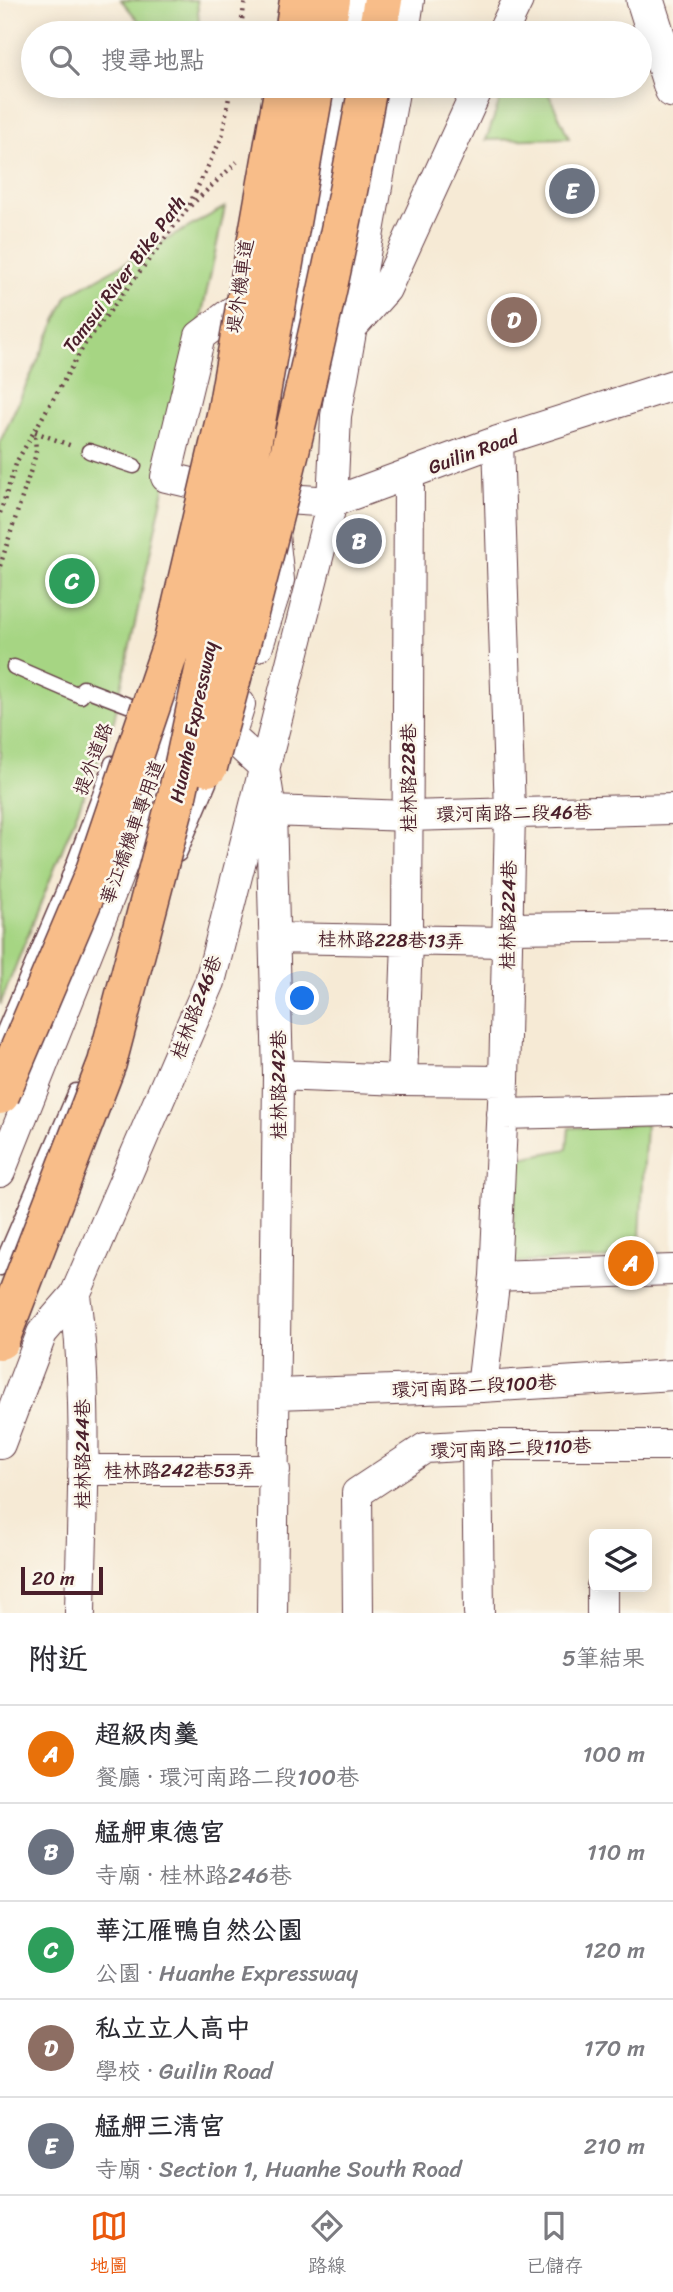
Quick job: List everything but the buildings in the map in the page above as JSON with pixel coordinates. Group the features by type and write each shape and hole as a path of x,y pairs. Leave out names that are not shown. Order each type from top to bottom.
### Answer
{"highway":[{"path":"296,21 299,0"},
{"path":"327,21 331,0"},
{"path":"379,21 383,0"},
{"name":"Huanhe Expressway","path":"0,1095 94,874 173,641 226,415 282,98"},
{"name":"Huanhe Expressway","path":"0,1340 96,1060 186,755 250,456 313,98"},
{"path":"96,1060 165,913 261,571 340,231 366,98"}],"street":[{"path":"286,21 290,0"},
{"path":"353,21 357,0"},
{"path":"406,21 410,0"},
{"path":"507,21 517,0"},
{"path":"645,0 652,21"},
{"path":"652,22 673,89"},
{"name":"堤外機車道","path":"200,485 234,337 233,311 272,98"},
{"path":"264,767 230,736 279,580 270,482 340,98"},
{"name":"桂林路246巷","path":"3,1429 42,1334 75,1295 210,982 332,502 336,416 393,98"},
{"path":"354,325 386,289 473,98"},
{"name":"Guilin Road","path":"200,485 271,498 332,502 498,441 673,385"},
{"name":"桂林路224巷","path":"482,1387 495,1276 510,813 498,441"},
{"name":"桂林路228巷","path":"402,1080 407,941 409,475"},
{"name":"華江橋機車專用道","path":"0,1172 136,830 219,569 271,498"},
{"name":"桂林路242巷","path":"264,767 271,811 278,1076 272,1613"},
{"name":"環河南路二段46巷","path":"271,811 408,816 673,809"},
{"name":"桂林路228巷13弄","path":"275,938 407,941 673,926"},
{"path":"278,1076 503,1081"},
{"path":"502,1114 673,1110"},
{"path":"495,1276 673,1270"},
{"name":"桂林路244巷","path":"75,1295 81,1340 83,1470 80,1613"},
{"name":"環河南路二段100巷","path":"276,1394 482,1387 673,1376"},
{"path":"477,1445 479,1613"},
{"name":"環河南路二段110巷","path":"358,1613 357,1493 425,1448 477,1445 673,1445"},
{"name":"桂林路242巷53弄","path":"83,1470 275,1470"},
{"path":"602,1592 602,1613"}],"lane":[{"path":"89,451 134,466"},
{"path":"173,576 200,485"},
{"path":"14,667 81,696 83,688 133,707"},
{"path":"0,1268 96,1060 230,736"},
{"name":"提外道路","path":"0,1040 63,892 119,744"}],"path":[{"path":"242,21 245,0"},
{"path":"187,209 222,137 229,98"},
{"name":"Tamsui River Bike Path","path":"0,566 36,454 35,432 85,344 187,209 238,160"},
{"path":"0,513 17,461 35,432 89,451"}],"green space":[{"path":"121,0 197,0 199,21 139,21"},
{"path":"501,98 551,98 569,138 486,140"},
{"path":"225,207 114,720 0,1005 0,442 68,295"},
{"path":"646,1124 639,1257 511,1263 516,1159 567,1149 569,1128"}],"place":[{"name":"艋舺三清宮","path":"572,191"},
{"name":"私立立人高中","path":"514,320"},
{"name":"艋舺東德宮","path":"359,541"},
{"name":"華江雁鴨自然公園","path":"72,581"},
{"name":"超級肉羹","path":"631,1263"}]}
